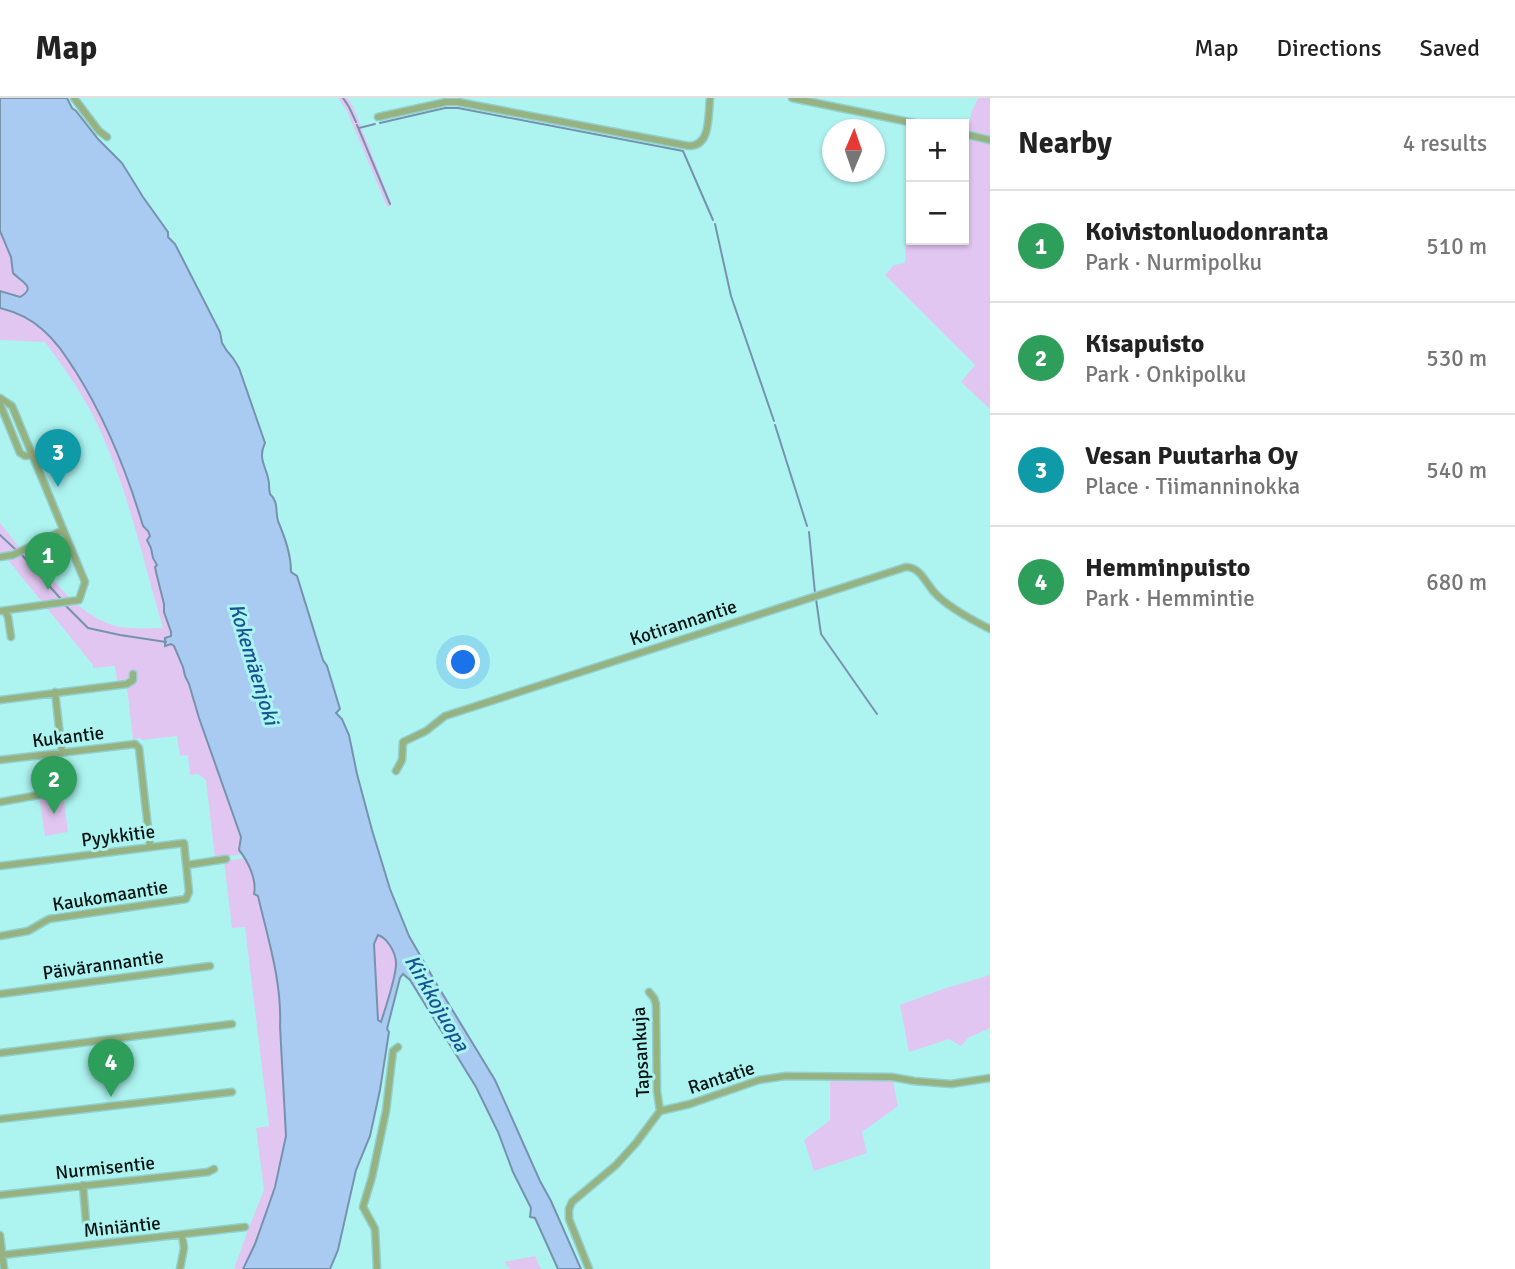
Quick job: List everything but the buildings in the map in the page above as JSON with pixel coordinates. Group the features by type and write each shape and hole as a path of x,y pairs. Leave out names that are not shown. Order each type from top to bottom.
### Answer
{"street":[{"path":"74,98 99,131 107,137"},
{"path":"378,117 446,102 458,102 696,146 705,136 710,98"},
{"path":"792,98 824,101 906,121"},
{"path":"969,135 990,139"},
{"path":"0,398 12,405 85,582 79,600 2,611"},
{"path":"0,404 20,453 25,456 32,455"},
{"path":"0,556 13,555 63,530"},
{"name":"Kotirannantie","path":"396,771 402,760 404,742 426,731 445,716 906,567 917,570 936,594 990,629"},
{"path":"2,611 8,617 10,637"},
{"path":"0,700 127,684 133,680 133,674"},
{"path":"55,692 62,753"},
{"name":"Kukantie","path":"0,760 135,744 139,748 150,846"},
{"path":"0,802 39,795"},
{"name":"Pyykkitie","path":"0,866 184,843 187,865"},
{"path":"187,865 226,859"},
{"name":"Kaukomaantie","path":"0,936 29,931 49,919 186,899 189,892 187,865"},
{"name":"Päivärannantie","path":"0,994 210,966"},
{"name":"Tapsankuja","path":"649,992 656,1004 657,1091 660,1111"},
{"path":"0,1054 232,1024"},
{"path":"377,1269 375,1229 363,1207 386,1111 393,1051 398,1047"},
{"name":"Rantatie","path":"660,1111 690,1104 759,1080 786,1076 892,1077 951,1084 990,1078"},
{"path":"0,1119 232,1092"},
{"path":"589,1269 569,1219 572,1202 617,1165 660,1111"},
{"name":"Nurmisentie","path":"0,1195 208,1172 214,1169"},
{"path":"83,1185 86,1222"},
{"name":"Miniäntie","path":"2,1255 245,1227"},
{"path":"0,1235 4,1269"},
{"path":"180,1269 184,1248 182,1235"}],"shaded area":[{"path":"338,98 347,98 353,106 392,205 387,207 347,111"},
{"path":"978,98 990,98 990,409 961,382 975,365 885,275 894,265 905,263 906,224 906,245 969,245 969,125"},
{"path":"0,231 11,257 14,276 26,283 26,292 20,297 0,291"},
{"path":"0,308 30,320 55,342 87,390 106,428 143,526 149,531 151,551 157,565 155,567 171,633 165,646 174,645 189,683 241,837 240,850 243,854 215,858 206,780 198,774 190,775 188,755 180,756 177,736 133,739 127,688 118,688 115,666 93,668 8,560 0,561 0,523 20,548 29,552 69,597 93,616 120,627 163,628 127,502 110,452 93,417 45,342 0,340"},
{"path":"63,792 68,832 45,836 39,796"},
{"path":"246,858 262,911 278,982 286,1136 275,1187 255,1244 243,1269 234,1269 264,1190 256,1128 269,1126 245,927 232,928 224,861"},
{"path":"378,934 390,946 396,962 393,983 381,1023 378,1020 374,943"},
{"path":"990,975 990,1028 968,1038 961,1046 949,1039 909,1052 900,1005"},
{"path":"830,1076 892,1077 898,1106 862,1132 867,1153 814,1171 804,1140 830,1120"},
{"path":"535,1256 541,1269 510,1269 504,1262"}],"water":[{"path":"0,98 67,98 98,139 122,163 168,232 168,237 175,244 220,332 222,343 239,368 265,443 262,458 270,494 276,503 278,521 289,552 291,572 297,576 327,666 340,709 336,713 342,719 349,735 357,774 390,889 409,936 495,1080 581,1269 558,1269 535,1218 530,1217 531,1208 476,1087 410,980 403,974 387,1029 389,1032 380,1090 370,1136 356,1170 338,1250 330,1269 243,1269 275,1187 286,1136 279,993 270,944 258,896 254,894 251,871 239,850 241,837 189,684 174,646 165,646 165,638 171,636 171,632 164,612 155,567 157,565 147,540 150,536 143,526 123,466 106,428 76,372 57,345 38,326 23,316 0,308 0,291 20,297 28,287 13,273 11,257 0,231","holes":["378,935 390,946 396,962 393,983 381,1022 378,1020 374,944"]}],"waterway":[{"path":"343,98 356,122"},
{"path":"380,123 445,108 458,108 683,151 713,220"},
{"path":"359,128 375,124"},
{"path":"357,125 390,204"},
{"path":"715,224 731,296 774,421"},
{"path":"775,425 807,526"},
{"path":"809,532 815,593"},
{"path":"0,535 15,549"},
{"path":"22,555 60,598"},
{"path":"816,599 821,634 877,714"},
{"path":"66,606 88,628 166,642"}],"place":[{"name":"Vesan Puutarha Oy","path":"58,487"},
{"name":"Koivistonluodonranta","path":"48,590"},
{"name":"Kisapuisto","path":"54,814"},
{"name":"Hemminpuisto","path":"111,1097"}],"water label":[{"name":"Kokemäenjoki","path":"254,664"},
{"name":"Kirkkojuopa","path":"437,1003"}]}
